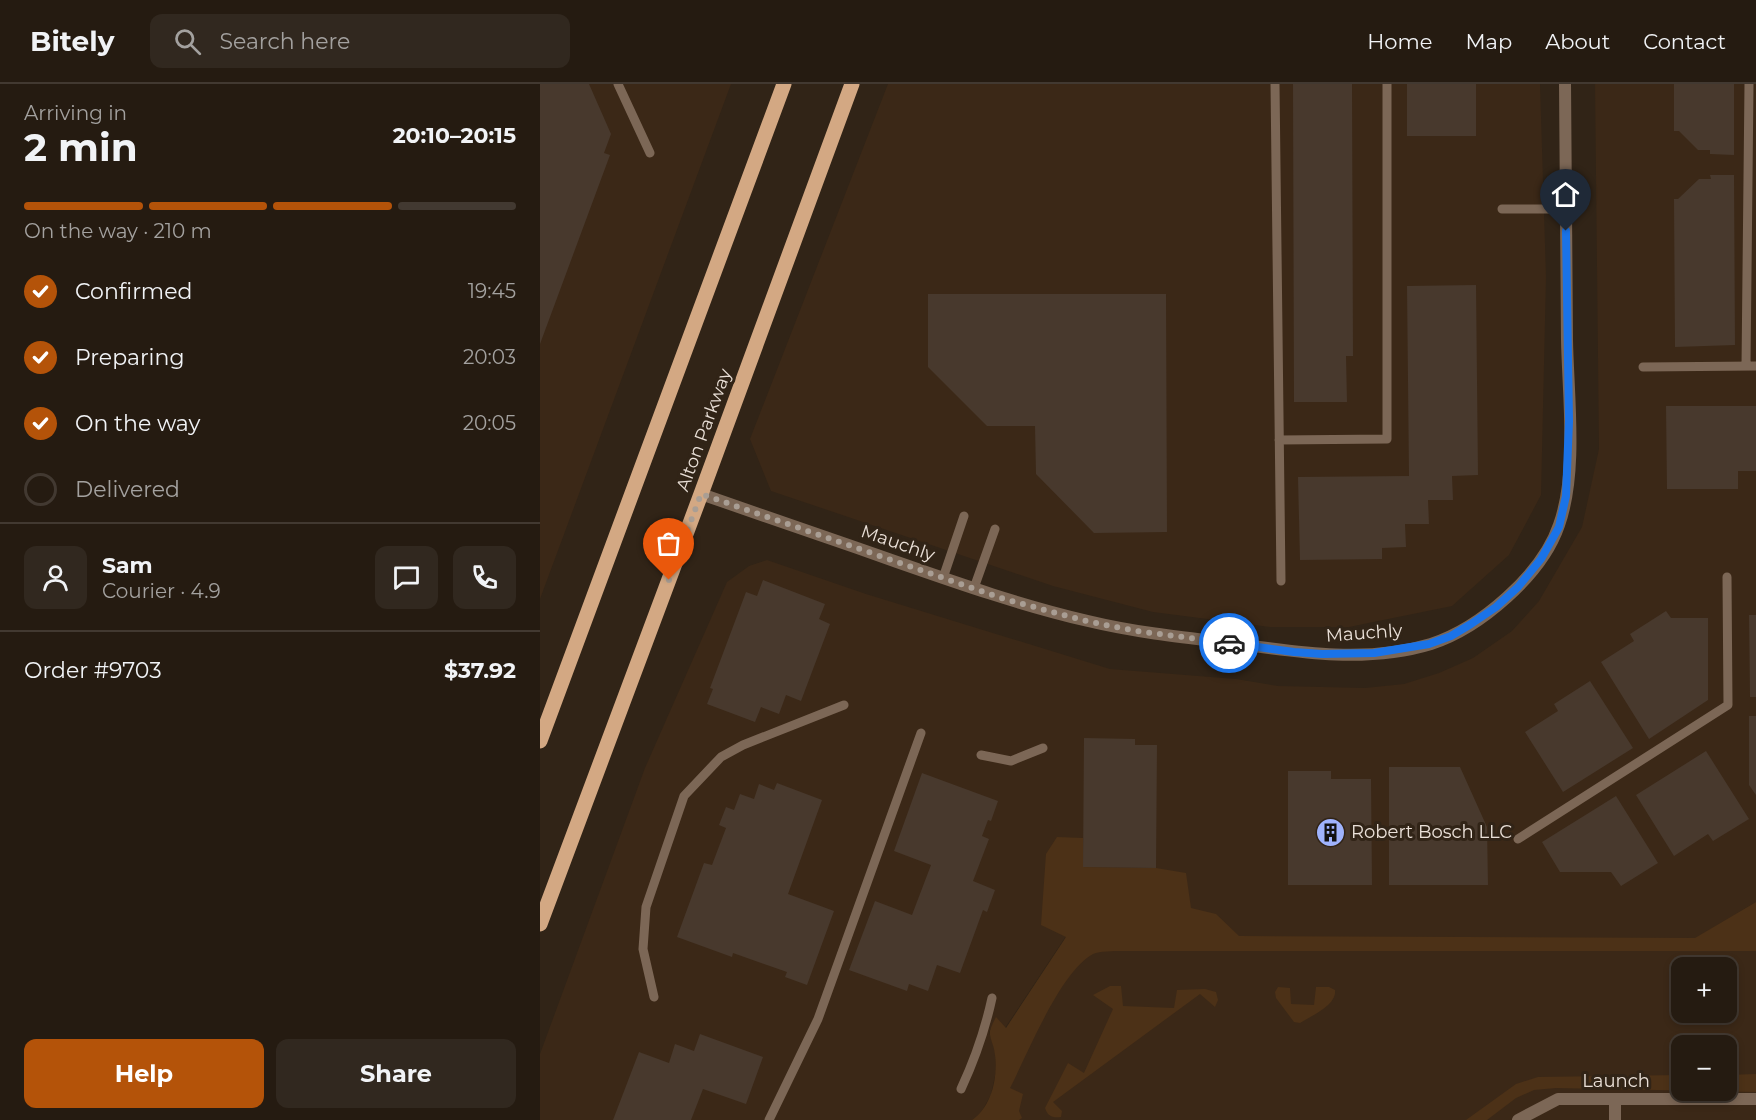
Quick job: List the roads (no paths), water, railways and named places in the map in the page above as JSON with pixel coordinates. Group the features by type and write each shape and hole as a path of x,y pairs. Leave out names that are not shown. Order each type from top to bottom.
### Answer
{"main road":[{"path":"540,741 784,84"},
{"name":"Alton Parkway","path":"540,924 852,84"}],"street":[{"name":"Mauchly","path":"701,494 1004,599 1136,631 1294,652 1374,653 1429,644 1451,636 1496,607 1518,587 1541,559 1559,527 1566,496 1569,421 1565,84"},
{"name":"Launch","path":"1518,1120 1558,1099 1756,1099"},
{"path":"1615,1099 1615,1120"}],"lane":[{"path":"618,84 650,153"},
{"path":"1275,84 1281,581"},
{"path":"1279,440 1387,439 1388,84"},
{"path":"1746,366 1749,84"},
{"path":"1502,209 1566,209"},
{"path":"1643,367 1756,366"},
{"path":"943,578 964,516"},
{"path":"974,588 995,529"},
{"path":"1518,839 1728,705 1726,577"},
{"path":"654,997 643,949 645,907 684,796 721,757 751,742 844,705"},
{"path":"769,1120 818,1019 921,733"},
{"path":"981,755 1011,761 1043,748"},
{"path":"961,1089 974,1063 984,1034 992,998"}],"place":[{"name":"Robert Bosch LLC","path":"1330,832"}]}
